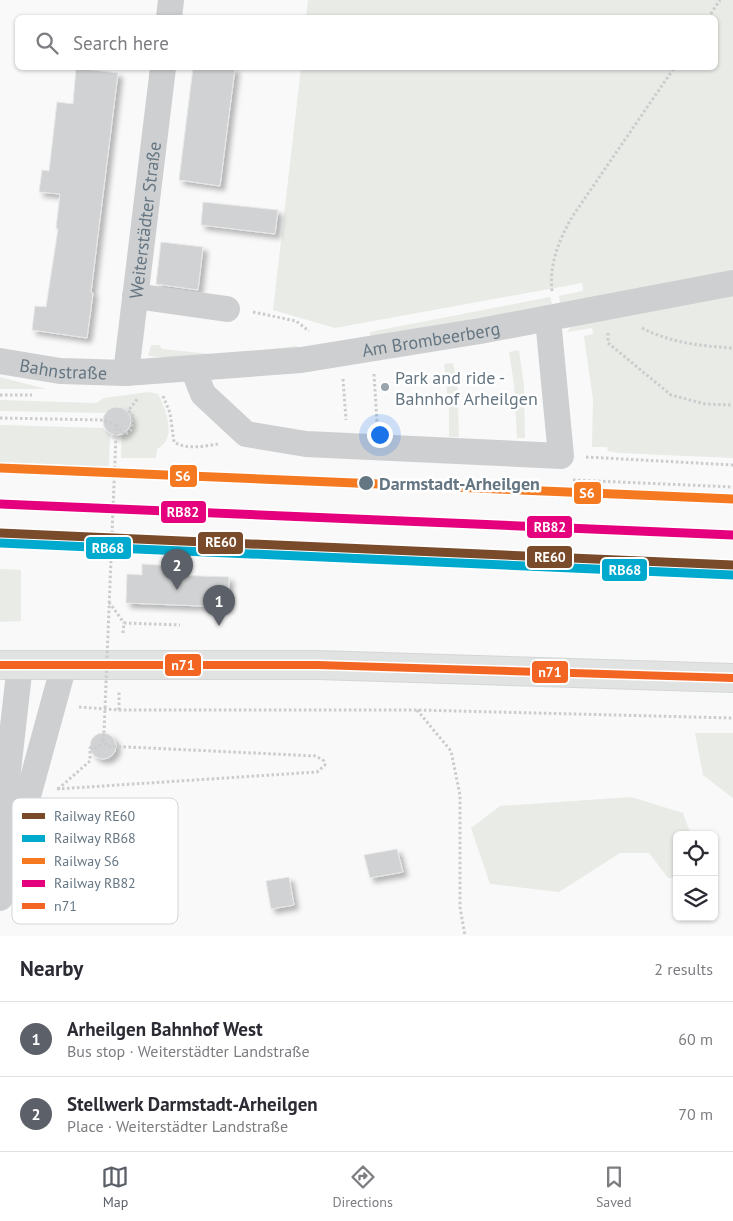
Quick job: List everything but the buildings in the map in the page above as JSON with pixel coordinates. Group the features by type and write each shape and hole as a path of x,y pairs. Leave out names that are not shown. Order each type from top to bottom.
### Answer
{"main road":[{"path":"10,665 318,665 733,678"}],"street":[{"path":"169,15 171,0"},
{"name":"Weiterstädter Straße","path":"126,373 163,70"},
{"name":"Am Brombeerberg","path":"126,373 301,360 548,319 733,283"},
{"path":"135,296 227,309"},
{"path":"193,368 203,394 246,434 306,444 561,456 548,319"},
{"name":"Bahnstraße","path":"0,361 60,370 126,373"},
{"path":"27,798 64,664"},
{"path":"6,873 5,797 10,665"},
{"path":"0,756 5,797"},
{"path":"0,898 12,851"}],"path":[{"path":"710,15 720,0"},
{"path":"552,288 550,275 560,238 673,70"},
{"path":"227,309 296,320 313,335"},
{"path":"637,325 654,334 688,345 733,348"},
{"path":"607,329 608,344 671,395 705,404 733,405"},
{"path":"370,349 377,406 377,446"},
{"path":"338,354 344,387 347,445"},
{"path":"0,418 104,420 116,425 125,435 132,429 132,414 128,411 142,393"},
{"path":"0,395 36,395"},
{"path":"57,789 90,761 90,748 98,747 103,741 116,425"},
{"path":"561,456 733,465"},
{"path":"109,602 124,623 123,633"},
{"path":"124,623 180,625"},
{"path":"119,690 119,710"},
{"path":"81,708 119,710 417,710 733,718"},
{"path":"417,710 451,751 460,795 460,885 465,936"},
{"path":"71,788 317,772 324,765 324,761 316,756 108,746 103,741"}],"shaded area":[{"path":"308,0 733,0 733,458 619,453 608,451 607,447 592,447 593,400 584,336 593,334 592,328 567,332 573,324 560,303 559,296 583,291 582,283 335,328 273,310 301,70 718,70 718,15 306,15"},
{"path":"550,297 552,304 371,339 370,332"},
{"path":"151,345 159,345 162,349 219,355 297,346 299,354 225,362 148,356"},
{"path":"519,350 524,387 525,438 517,438 514,384 509,352"},
{"path":"453,363 457,381 459,437 449,437 449,410 444,364"},
{"path":"0,377 46,389 0,389"},
{"path":"149,392 158,394 167,416 168,424 167,439 157,449 156,458 121,458 122,435 130,428 130,414 120,408 114,408 104,413 0,411 0,400 96,403 104,398"},
{"path":"0,425 103,428 110,434 109,467 0,462"},
{"path":"0,569 21,570 21,621 0,622"},
{"path":"695,733 733,733 733,798 703,775"},
{"path":"631,797 683,813 690,831 673,831 673,878 668,878 649,853 620,853 559,892 490,884 471,828 500,806"}],"rail line":[{"name":"S6","path":"0,468 733,499"},
{"name":"RB82","path":"0,504 733,535"},
{"name":"RE60","path":"0,533 733,565"},
{"name":"RB68","path":"0,543 733,575"}],"transit line":[{"name":"n71","path":"0,665 318,665 733,678"}],"place":[{"name":"Park and ride - Bahnhof Arheilgen","path":"385,387"},
{"name":"Darmstadt-Arheilgen","path":"366,483"},
{"name":"Stellwerk Darmstadt-Arheilgen","path":"177,590"},
{"name":"Arheilgen Bahnhof West","path":"219,626"}]}
